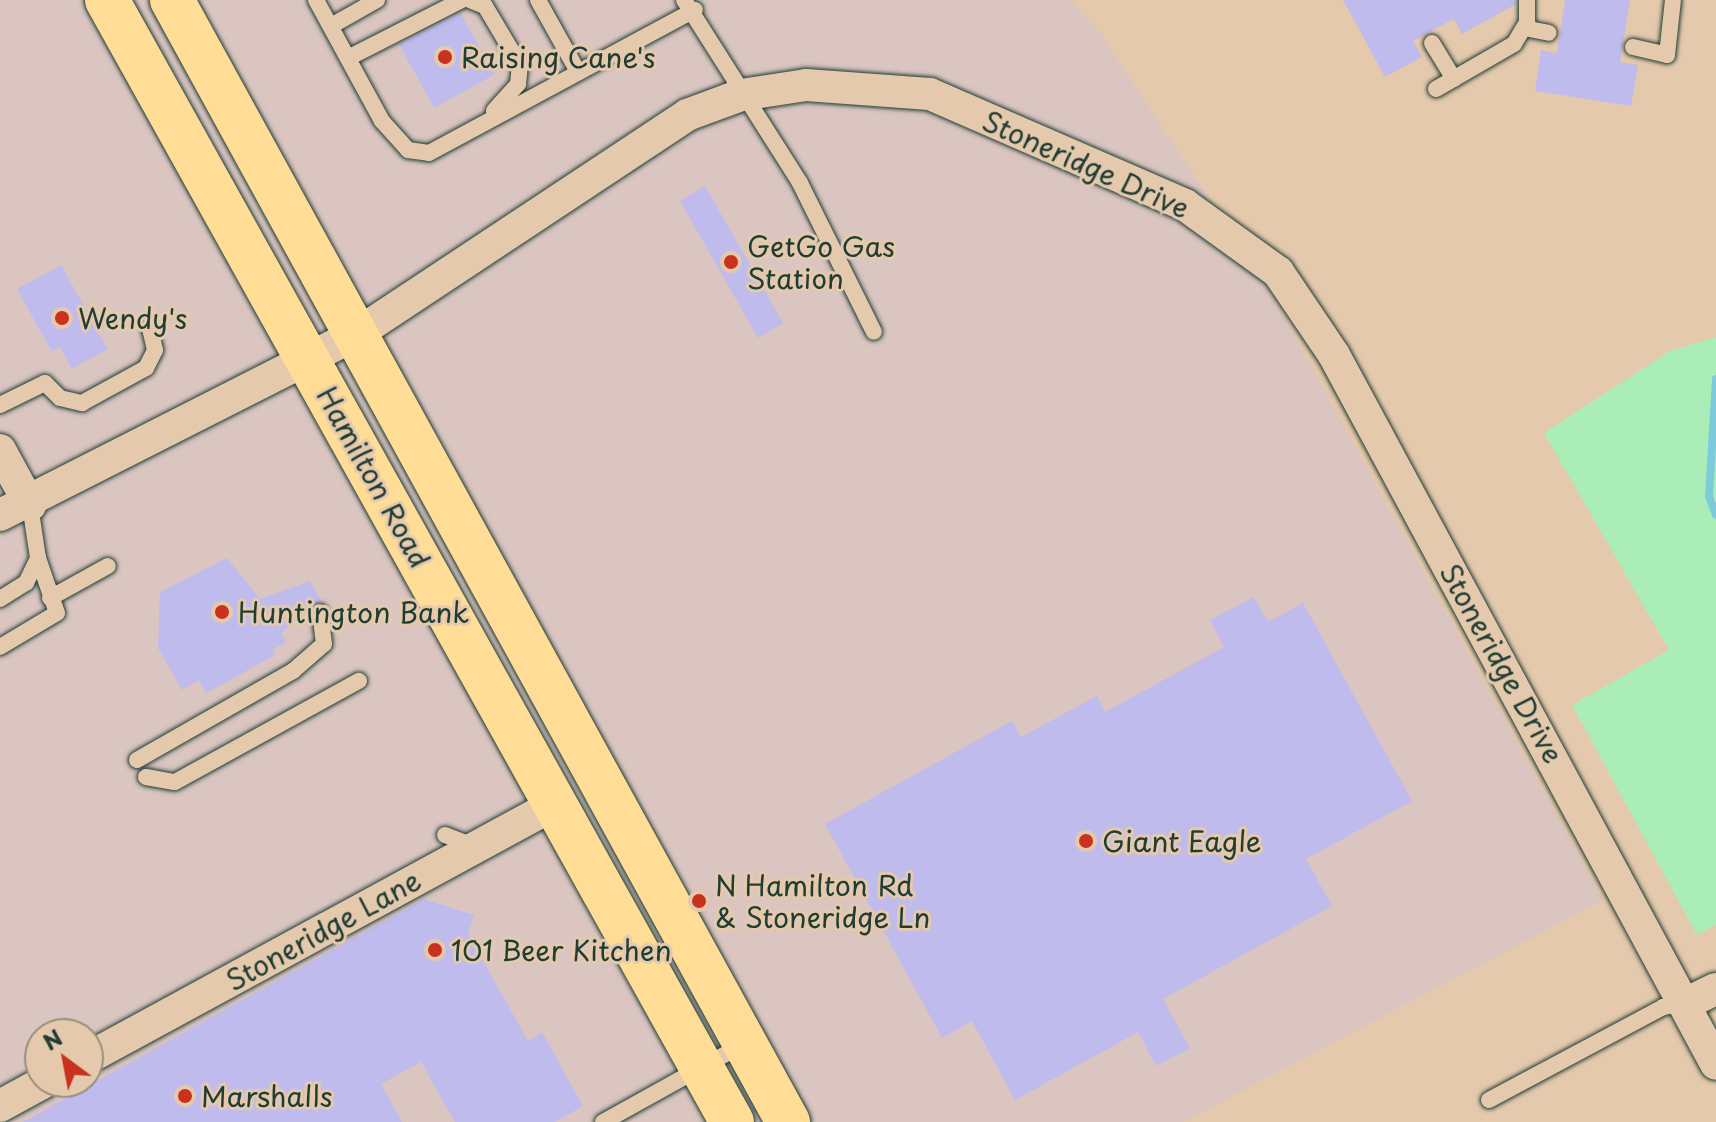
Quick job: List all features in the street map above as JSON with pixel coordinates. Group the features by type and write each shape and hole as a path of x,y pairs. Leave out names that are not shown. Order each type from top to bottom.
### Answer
{"main road":[{"name":"Hamilton Road","path":"107,0 557,803 701,1068 758,1115"},
{"name":"Hamilton Road","path":"176,3 745,1043 758,1115"}],"street":[{"name":"Stoneridge Drive","path":"358,333 497,246 625,150 687,115 741,95 806,85 930,94 1185,205 1278,272 1334,355 1641,913 1716,1064"},
{"path":"0,515 30,505 309,362 358,333"},
{"path":"0,450 30,505"},
{"name":"Stoneridge Lane","path":"104,1049 557,803"},
{"path":"1687,1003 1716,989"},
{"path":"0,1106 24,1093"}],"lane":[{"path":"316,0 382,121 408,150 429,153 578,72 689,5 741,95 800,183 874,332"},
{"path":"331,26 377,0"},
{"path":"348,58 462,0"},
{"path":"470,0 485,6 520,65 511,93 475,128"},
{"path":"538,0 578,72"},
{"path":"1436,89 1514,44 1524,28 1527,0"},
{"path":"1633,47 1667,55 1673,0"},
{"path":"1524,28 1549,33"},
{"path":"1432,43 1454,79"},
{"path":"0,405 45,383 60,398 82,403 146,368 155,350 150,328"},
{"path":"0,647 57,613 38,558 30,505"},
{"path":"0,599 26,583 38,558"},
{"path":"50,598 108,566"},
{"path":"137,760 293,671 324,644 320,612"},
{"path":"146,777 175,782 359,681"},
{"path":"445,835 476,847"},
{"path":"1489,1100 1663,1007 1687,1003"},
{"path":"603,1122 745,1043"}],"shaded area":[{"path":"0,0 1070,0 1101,34 1271,293 1603,900 1183,1122 0,1122"}],"green space":[{"path":"1716,337 1716,925 1697,935 1572,705 1669,650 1544,433 1670,351"}],"building":[{"path":"1343,0 1516,0 1516,4 1462,34 1454,19 1427,33 1413,41 1422,57 1385,77"},
{"path":"1565,0 1630,0 1620,62 1638,65 1631,106 1535,91 1541,50 1557,53"},
{"name":"Raising Cane's","path":"460,13 495,74 434,108 399,44"},
{"name":"GetGo Gas Station","path":"705,186 783,323 758,338 680,201"},
{"name":"Wendy's","path":"61,265 108,349 72,369 60,347 52,352 17,289"},
{"path":"227,558 260,599 310,581 321,601 281,633 286,642 272,650 275,655 206,693 199,680 182,690 158,648 160,592"},
{"name":"Giant Eagle","path":"1254,597 1268,622 1303,603 1412,801 1306,859 1332,906 1163,999 1190,1048 1156,1066 1138,1032 1015,1100 972,1021 942,1038 825,824 1012,721 1021,737 1097,696 1105,712 1224,647 1210,620"},
{"path":"424,899 474,915 468,934 528,1041 542,1032 583,1106 555,1122 455,1122 421,1062 381,1084 402,1122 23,1122 66,1098 104,1098 104,1077"}],"waterway":[{"path":"1716,379 1709,496 1716,515"}],"place":[{"name":"Raising Cane's","path":"445,57"},
{"name":"GetGo Gas Station","path":"731,262"},
{"name":"Wendy's","path":"62,318"},
{"name":"Huntington Bank","path":"222,612"},
{"name":"Giant Eagle","path":"1086,841"},
{"name":"N Hamilton Rd & Stoneridge Ln","path":"699,901"},
{"name":"101 Beer Kitchen","path":"435,950"},
{"name":"Marshalls","path":"185,1096"}]}
